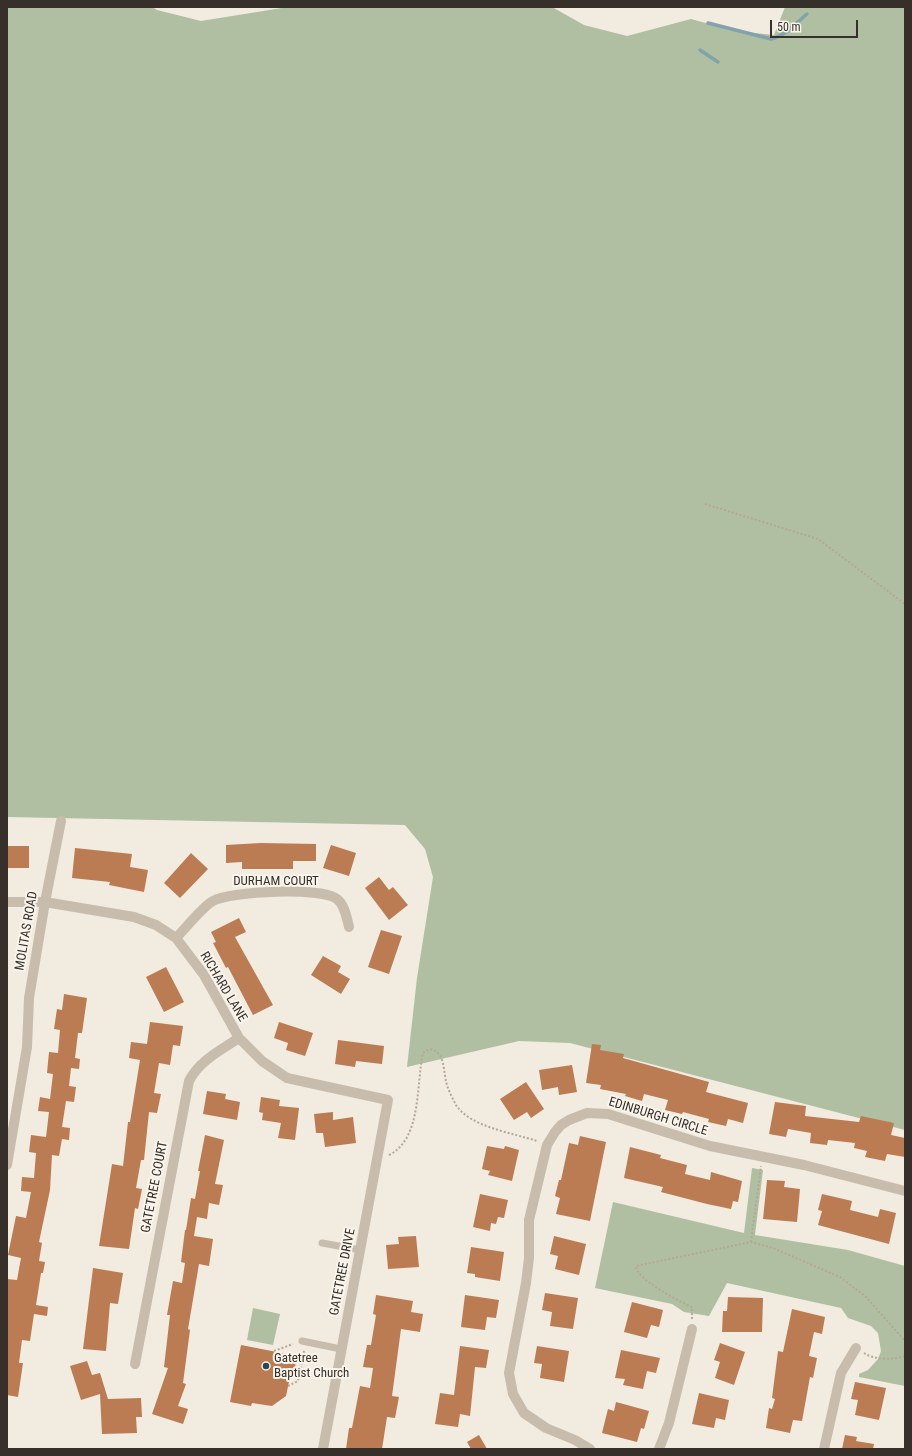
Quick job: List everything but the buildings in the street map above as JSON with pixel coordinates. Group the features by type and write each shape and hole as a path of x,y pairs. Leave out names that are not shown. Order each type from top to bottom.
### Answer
{"street":[{"name":"MOLITAS ROAD","path":"7,1165 18,1108 27,1047 29,998 45,902 61,821"},
{"name":"DURHAM COURT","path":"176,938 212,901 225,896 240,893 320,893 338,900 346,913 349,927"},
{"name":"RICHARD LANE","path":"7,902 45,902 134,917 156,925 176,938 204,974 239,1038 262,1061 287,1078 388,1100"},
{"name":"GATETREE COURT","path":"135,1364 189,1081 193,1074 204,1063 239,1038"},
{"name":"GATETREE DRIVE","path":"324,1449 341,1349 361,1250 388,1100"},
{"path":"7,1108 18,1108"},
{"name":"EDINBURGH CIRCLE","path":"590,1449 575,1440 546,1428 524,1413 513,1394 510,1384 509,1373 529,1258 529,1220 547,1145 554,1132 569,1120 587,1113 608,1114 710,1146 905,1191"},
{"path":"660,1449 669,1423 692,1329"},
{"path":"824,1449 841,1373 856,1348"}],"lane":[{"path":"322,1243 361,1250"},
{"path":"304,1341 341,1349"}],"path":[{"path":"705,504 818,539 905,604"},
{"path":"377,1161 392,1154 404,1142 416,1108 423,1053 430,1049 441,1056 447,1086 457,1106 463,1113 472,1120 547,1145"},
{"path":"750,1242 762,1157"},
{"path":"692,1329 692,1307 677,1300 638,1274 636,1266 750,1242 773,1248 840,1277 865,1296 905,1341"},
{"path":"274,1351 304,1341 298,1381 288,1386"},
{"path":"856,1348 869,1356 898,1358 905,1356"}],"green space":[{"path":"7,7 152,7 157,10 201,21 288,7 552,7 584,25 627,36 691,19 735,31 774,35 785,7 905,7 905,1130 570,1043 519,1041 407,1067 417,978 433,877 425,849 405,825 7,817"},
{"path":"752,1168 763,1170 755,1235 848,1250 905,1266 905,1386 859,1377 859,1374 868,1370 878,1359 881,1351 878,1333 871,1326 848,1318 841,1308 727,1283 709,1316 684,1312 672,1304 595,1288 613,1202 744,1233"},
{"path":"253,1308 280,1314 273,1345 247,1340"}],"waterway":[{"path":"708,23 771,39 786,32 807,14"},
{"path":"700,50 718,62"}],"place":[{"name":"Gatetree Baptist Church","path":"266,1366"}]}
